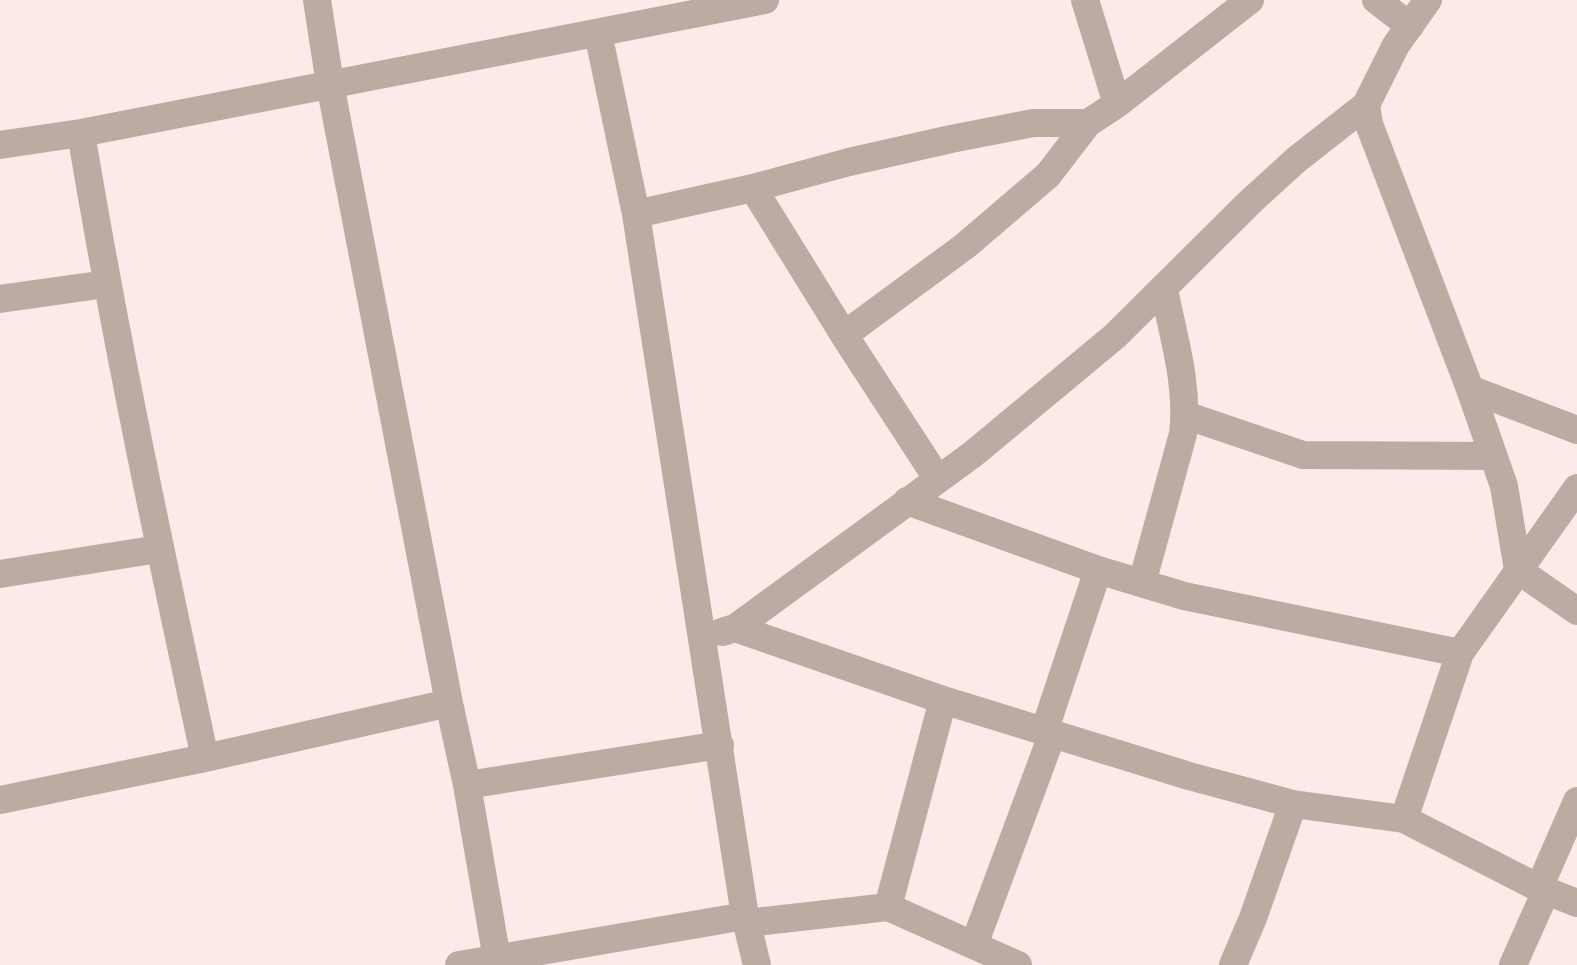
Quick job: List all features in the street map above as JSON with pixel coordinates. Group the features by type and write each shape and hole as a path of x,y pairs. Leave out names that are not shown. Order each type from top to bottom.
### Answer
{"street":[{"path":"317,0 330,84 449,703 467,784 497,962"},
{"path":"0,145 81,133 765,0"},
{"path":"1085,0 1117,104"},
{"path":"844,335 965,246 1048,175 1088,123 1117,104 1250,0"},
{"path":"1376,0 1410,26"},
{"path":"703,639 735,628 972,454 1115,336 1250,202 1296,160 1366,105 1396,45 1428,0"},
{"path":"598,33 636,214 746,920 757,965"},
{"path":"1366,105 1372,132 1470,389 1504,486 1518,570 1577,611"},
{"path":"636,214 753,188 849,162 951,139 1033,123 1088,123"},
{"path":"81,133 106,284 159,549 205,758"},
{"path":"753,188 844,335 938,478"},
{"path":"0,299 106,284"},
{"path":"1142,583 1183,434 1185,415 1185,394 1164,289"},
{"path":"1470,389 1577,430"},
{"path":"1185,415 1303,455 1493,456"},
{"path":"1404,819 1460,653 1577,488"},
{"path":"907,501 1098,570 1184,596 1460,653"},
{"path":"0,574 159,549"},
{"path":"974,946 1048,734 1098,570"},
{"path":"735,628 1048,734 1293,804 1404,819 1543,889 1577,904"},
{"path":"888,907 943,700"},
{"path":"0,800 205,758 449,703"},
{"path":"467,784 720,745"},
{"path":"1513,965 1577,801"},
{"path":"1233,965 1253,918 1293,804"},
{"path":"459,965 497,962 746,920 888,907 1018,965"}]}
